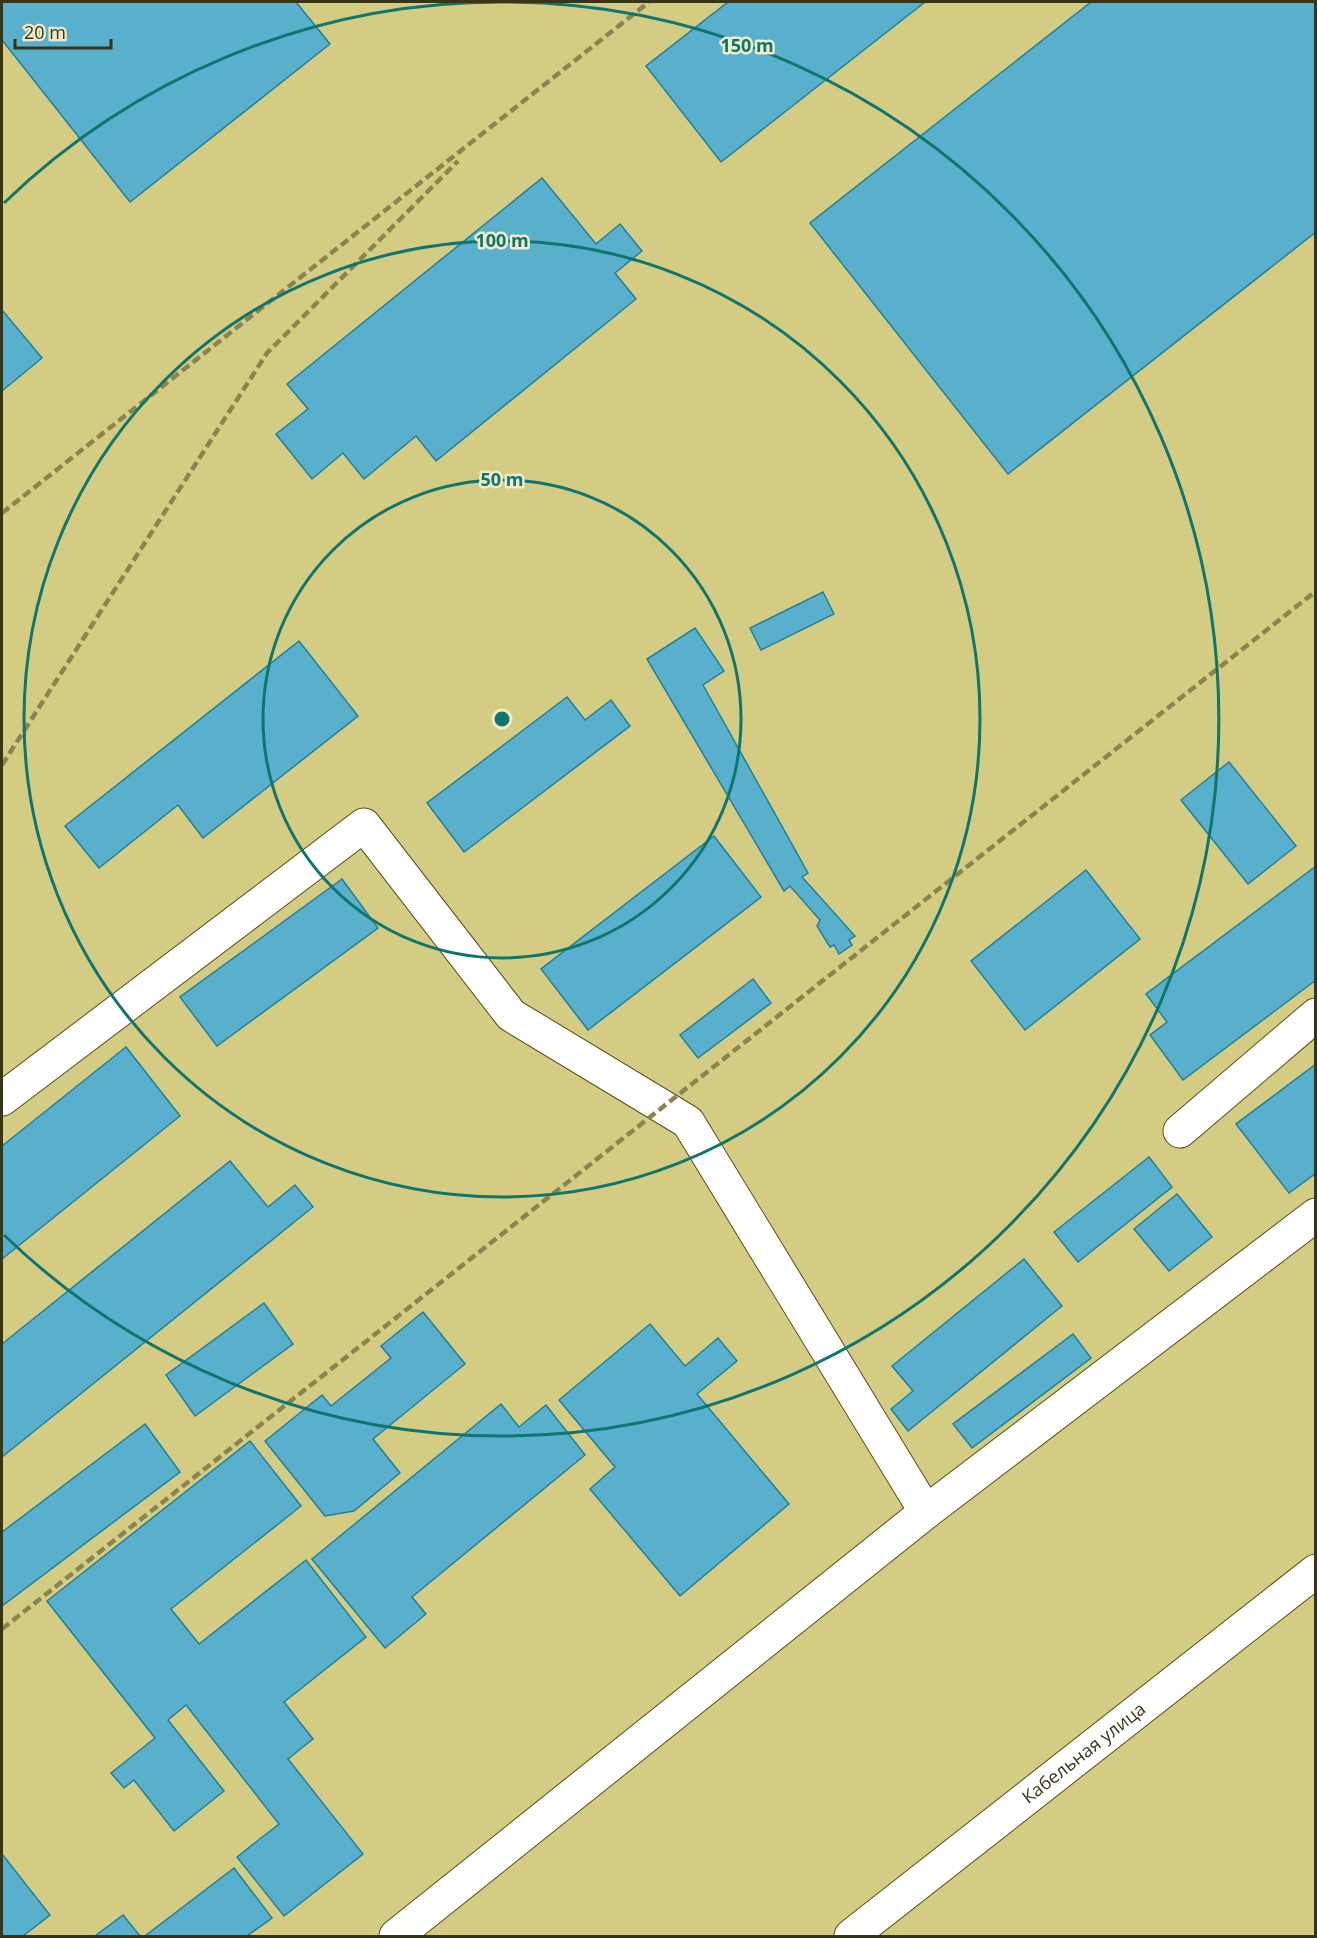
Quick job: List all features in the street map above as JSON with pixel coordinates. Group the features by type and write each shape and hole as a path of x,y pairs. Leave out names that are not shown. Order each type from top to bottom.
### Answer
{"street":[{"path":"2,1099 364,825 511,1015 688,1122 926,1512"},
{"path":"1180,1131 1316,1015"},
{"path":"396,1936 926,1512 1316,1215"},
{"name":"Кабельная улица","path":"851,1936 1316,1570"}],"building":[{"path":"2,2 296,2 330,44 130,202 2,40"},
{"path":"728,2 925,2 721,162 646,66"},
{"path":"1091,2 1316,2 1316,232 1008,474 810,223"},
{"path":"542,178 596,244 620,224 642,251 615,273 636,299 436,461 416,436 364,479 343,453 312,479 276,434 308,409 287,384"},
{"path":"2,310 42,358 2,391"},
{"path":"823,592 834,614 761,650 750,628"},
{"path":"695,628 724,671 703,685 808,873 802,877 855,936 849,940 852,945 839,954 834,945 830,947 817,926 820,920 790,886 784,891 647,659"},
{"path":"299,641 358,716 203,838 178,805 99,868 65,826"},
{"path":"567,697 585,720 611,700 630,726 464,852 427,803"},
{"path":"1229,762 1296,846 1248,884 1181,800"},
{"path":"714,836 761,897 588,1030 541,969"},
{"path":"1316,866 1316,980 1183,1080 1150,1035 1167,1022 1146,994"},
{"path":"1086,870 1140,939 1025,1030 971,961"},
{"path":"342,879 378,928 217,1046 180,997"},
{"path":"753,979 771,1003 698,1058 680,1035"},
{"path":"126,1047 180,1116 2,1259 2,1146"},
{"path":"1316,1064 1316,1173 1289,1193 1236,1124"},
{"path":"1149,1157 1172,1187 1078,1262 1054,1232"},
{"path":"230,1161 268,1207 295,1185 313,1207 2,1457 2,1344"},
{"path":"1177,1194 1212,1237 1169,1271 1134,1229"},
{"path":"1024,1259 1062,1306 908,1431 891,1409 913,1391 892,1366"},
{"path":"264,1303 293,1344 195,1416 166,1375"},
{"path":"423,1312 465,1364 373,1439 400,1473 354,1511 325,1516 265,1441 322,1395 331,1406 391,1358 381,1346"},
{"path":"650,1324 685,1366 718,1338 737,1361 697,1394 789,1504 680,1596 590,1489 615,1467 559,1400"},
{"path":"1073,1334 1091,1358 972,1448 953,1424"},
{"path":"501,1404 519,1427 546,1405 585,1455 412,1597 426,1614 385,1648 312,1559"},
{"path":"145,1424 180,1472 2,1606 2,1532"},
{"path":"250,1441 301,1506 171,1609 199,1644 306,1560 366,1637 284,1702 313,1739 288,1759 363,1854 284,1916 237,1857 279,1824 186,1705 168,1720 224,1791 174,1831 134,1780 124,1788 111,1773 155,1738 47,1601"},
{"path":"2,1854 50,1915 23,1936 2,1936"},
{"path":"234,1868 272,1918 247,1936 145,1936"},
{"path":"123,1915 140,1936 95,1936"}],"railway":[{"path":"2,513 649,2"},
{"path":"2,765 267,353 458,161"},
{"path":"2,1629 1316,591"}]}
